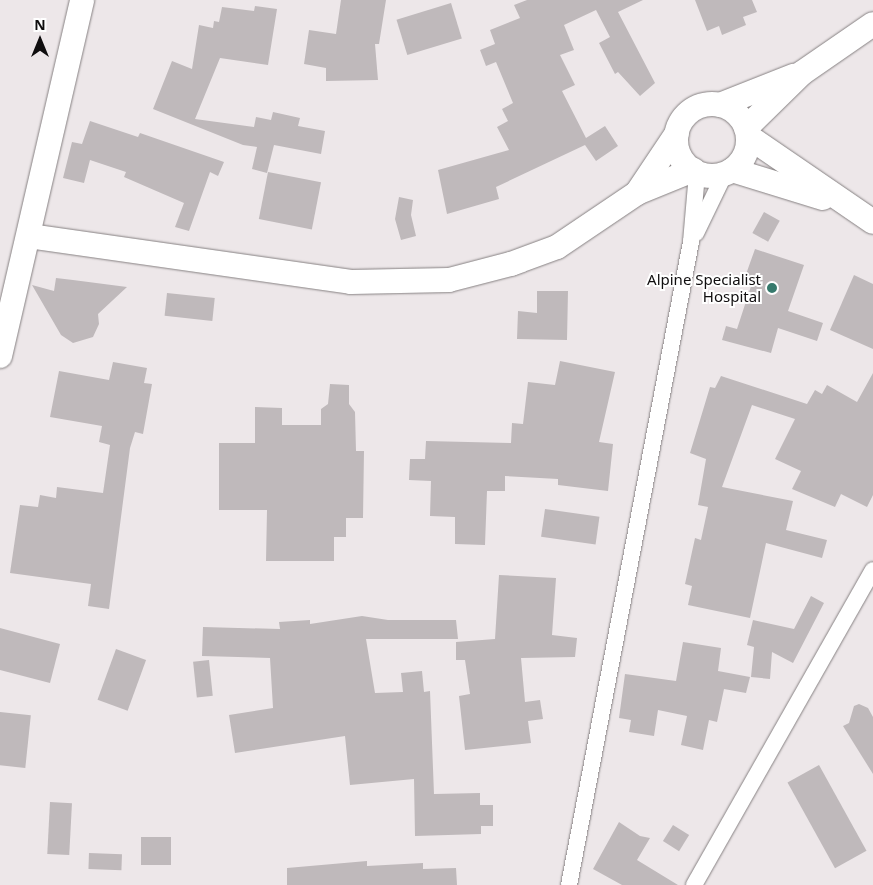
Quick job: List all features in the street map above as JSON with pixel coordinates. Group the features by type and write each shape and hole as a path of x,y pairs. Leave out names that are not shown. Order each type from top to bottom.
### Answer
{"street":[{"path":"0,356 82,0"},
{"path":"691,242 729,172 745,155 748,132 802,73 873,24"},
{"path":"637,193 677,133 685,116 701,106 720,105 802,73"},
{"path":"720,105 736,113 748,132 844,204 873,222"},
{"path":"677,133 677,148 683,160 695,171"},
{"path":"29,236 351,282 449,280 511,264 557,246 637,193 695,171 729,172 844,204"},
{"path":"570,885 691,242 695,171"},
{"path":"694,885 873,570"}],"building":[{"path":"341,0 386,0 379,44 375,44 378,80 326,81 326,68 304,64 309,30 336,34"},
{"path":"527,0 643,0 618,12 655,83 640,96 618,72 615,74 599,43 610,37 596,10 564,25 574,50 560,55 575,85 562,91 586,138 605,126 618,146 596,161 585,145 496,187 499,199 447,214 438,170 509,150 497,127 508,121 502,109 513,103 496,62 486,66 480,50 495,44 490,30 520,18 514,5"},
{"path":"695,0 752,0 757,12 743,17 746,25 722,35 719,26 707,31"},
{"path":"451,3 462,38 407,55 396,20"},
{"path":"255,6 277,9 268,65 220,58 195,119 254,127 256,117 271,120 273,112 300,118 298,126 325,131 321,154 274,145 267,173 252,169 257,147 243,145 153,109 172,61 192,69 199,25 213,28 214,21 219,22 222,7 254,11"},
{"path":"90,121 138,137 140,133 224,162 218,176 210,172 189,231 175,227 184,203 124,177 126,172 90,160 84,183 63,178 72,142 82,144"},
{"path":"268,172 321,182 312,229 259,219"},
{"path":"399,197 413,200 411,215 416,236 401,240 395,219"},
{"path":"764,212 780,221 768,242 752,233"},
{"path":"755,249 804,265 788,311 823,323 817,341 778,328 771,353 722,340 726,326 737,329 753,280 745,277"},
{"path":"854,275 873,284 873,349 830,330"},
{"path":"56,278 127,287 98,314 99,324 93,337 73,343 61,335 32,285 54,291"},
{"path":"537,291 568,291 567,340 517,339 518,311 537,313"},
{"path":"167,293 215,298 212,321 165,316"},
{"path":"560,361 615,372 599,442 613,444 608,491 558,485 558,479 505,476 505,491 487,491 485,545 455,544 455,517 430,516 431,481 409,480 410,459 425,459 426,441 511,443 512,423 523,424 528,382 555,385"},
{"path":"113,362 147,368 144,383 152,384 143,434 135,432 130,448 109,609 88,606 91,584 10,573 20,505 38,507 40,495 56,498 57,487 103,493 110,445 99,442 102,426 50,417 59,371 109,380"},
{"path":"873,373 873,495 867,507 841,494 835,507 792,489 801,471 775,459 795,419 752,405 722,487 793,501 786,530 827,540 822,558 766,543 750,618 688,605 692,586 685,584 695,538 701,540 708,507 698,505 706,459 690,453 710,387 715,388 721,376 807,404 815,390 822,394 827,385 857,402"},
{"path":"330,384 349,385 349,404 355,412 356,451 364,451 363,518 346,518 346,537 334,537 334,561 266,561 267,510 219,510 219,443 255,443 255,407 282,408 282,425 321,425 321,409 328,404"},
{"path":"545,509 599,517 596,544 541,537"},
{"path":"499,575 556,578 552,635 577,638 575,657 521,658 525,702 540,700 543,719 528,721 531,743 465,750 459,696 470,694 465,660 456,660 456,642 495,639"},
{"path":"811,596 824,603 793,663 772,652 770,679 751,677 754,647 747,645 753,620 794,629"},
{"path":"362,616 388,620 456,620 458,639 366,639 375,693 403,692 401,673 422,671 424,692 430,691 434,794 480,793 480,805 493,805 493,826 481,826 481,834 415,836 414,779 350,785 345,736 235,753 229,715 273,708 270,658 202,656 203,627 280,629 279,622 310,620 310,624"},
{"path":"0,628 60,644 50,683 0,670"},
{"path":"683,642 721,648 718,671 750,677 746,693 724,689 717,722 709,720 703,750 681,745 687,716 658,710 654,736 629,732 631,720 619,718 625,674 676,681"},
{"path":"116,649 146,660 128,711 98,700"},
{"path":"209,660 213,696 197,697 193,662"},
{"path":"859,704 868,708 873,717 873,774 843,726 849,723 854,706"},
{"path":"0,712 31,715 25,768 0,765"},
{"path":"819,765 867,851 835,868 788,782"},
{"path":"50,802 72,803 69,855 47,854"},
{"path":"619,822 640,836 650,838 637,860 678,885 622,885 593,869"},
{"path":"673,825 689,835 679,851 663,841"},
{"path":"141,837 171,837 171,865 141,865"},
{"path":"89,853 122,854 121,870 88,869"},
{"path":"367,861 367,866 423,863 423,869 456,868 457,885 287,885 287,868"}],"place":[{"name":"Alpine Specialist Hospital","path":"772,288"}]}
